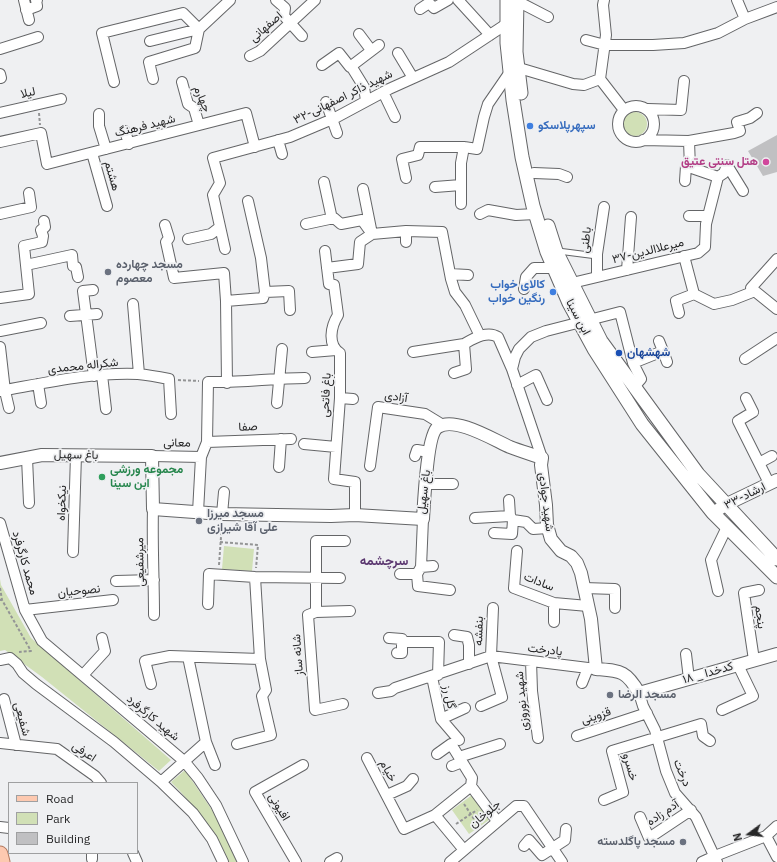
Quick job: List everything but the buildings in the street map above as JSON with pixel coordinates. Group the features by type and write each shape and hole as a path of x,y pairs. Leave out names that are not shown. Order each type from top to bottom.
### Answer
{"main road":[{"name":"ابن سینا","path":"514,0 512,21 507,43 521,96 534,173 542,209 556,250 572,283 594,349 642,424 713,513 777,577"},
{"name":"ابن سینا","path":"514,70 513,100 522,157 535,214 547,252 569,302 601,341 698,474 774,552"},
{"path":"624,396 634,387"},
{"path":"0,854 2,862"}],"street":[{"path":"24,0 28,15 37,6 37,0"},
{"path":"150,41 199,29 230,0"},
{"path":"276,0 285,8 284,16 302,36"},
{"name":"اصفهانی","path":"250,56 260,51 315,0"},
{"path":"420,9 429,3 434,8 448,0"},
{"path":"458,0 490,34"},
{"path":"514,0 548,17"},
{"path":"604,0 603,5 606,35 600,79 624,110"},
{"path":"738,0 745,19"},
{"path":"586,40 605,45 654,45 684,43 718,33 745,19 777,7"},
{"path":"114,82 102,33 183,13 199,29"},
{"name":"۳۲-شهید ذاکر اصفهانی","path":"225,249 213,195 220,183 213,158 278,140 332,119 383,92 449,62 512,21"},
{"path":"153,79 149,62 195,48 199,29"},
{"path":"352,66 375,48 362,37 372,34"},
{"path":"0,49 38,37"},
{"path":"322,65 339,53 350,67 352,66 364,87 366,101"},
{"path":"398,53 413,78"},
{"path":"406,178 402,159 418,155 420,147 464,147 477,149 488,104 514,70 573,84 584,85 600,79"},
{"path":"648,109 681,110 684,81"},
{"name":"چهارم","path":"182,82 188,104 194,108 199,126"},
{"path":"383,92 395,117"},
{"name":"لیلا","path":"0,113 61,99"},
{"path":"326,102 337,133"},
{"path":"644,140 652,132 654,126 652,114 648,109 642,106 630,106 624,110 618,119 619,131 627,139 632,141 689,141 740,131 737,122 740,118 750,118 757,113"},
{"path":"99,114 99,126 106,149"},
{"name":"شهید فرهنگ","path":"41,133 47,164 246,114 255,147"},
{"path":"125,131 129,144"},
{"path":"0,142 41,133"},
{"path":"278,140 282,154"},
{"path":"689,141 690,168"},
{"path":"461,204 461,163 464,147"},
{"name":"هشتم","path":"92,153 106,206"},
{"path":"685,181 686,166 718,177 724,173 726,165 743,191"},
{"path":"534,173 558,174 567,177"},
{"name":"۳۷-میرعلاالدین","path":"572,283 698,253 705,247 706,224 718,177"},
{"path":"324,182 332,219"},
{"path":"435,188 461,185"},
{"path":"363,189 372,234"},
{"path":"0,214 31,207 29,193"},
{"path":"226,301 263,298 265,292 261,258 248,200"},
{"name":"باطنی","path":"597,277 597,256 604,207"},
{"path":"480,214 488,210 516,215 535,214"},
{"path":"689,216 708,216"},
{"path":"628,270 631,217"},
{"path":"306,224 334,218 341,224 362,220 372,234"},
{"path":"0,298 30,294 24,246 42,242 43,236 41,230 45,227 44,221"},
{"path":"165,225 169,238 166,242 174,278 224,272 226,301 227,383"},
{"path":"188,238 211,234 220,227"},
{"path":"406,232 406,242"},
{"path":"327,268 358,264 360,242 372,234 442,232 450,274 456,292 465,305 480,336 464,344 413,352"},
{"name":"باغ فاتحی","path":"324,252 329,284 334,285 338,315 334,322 331,341 336,350 340,353 340,398 334,479 355,482 355,515"},
{"path":"26,265 72,255 73,266 76,267 78,277"},
{"path":"684,256 694,294"},
{"path":"777,259 751,288 777,309"},
{"path":"524,289 526,277 534,268 554,268"},
{"path":"450,274 468,275"},
{"path":"93,290 83,291 92,315 98,375 106,409"},
{"path":"265,292 289,291 290,310"},
{"path":"679,314 676,301 694,294 714,304 732,300 755,291"},
{"path":"133,304 139,374"},
{"path":"512,369 519,349 532,337 546,331 620,312 633,363 641,379 634,387"},
{"path":"70,316 92,315"},
{"path":"0,331 41,324"},
{"name":"شهید جوادی","path":"480,336 498,336 512,369 542,458 541,465 548,528 551,539 561,551 571,556 577,562 584,588 591,619 592,668"},
{"path":"745,359 777,338"},
{"path":"659,341 667,362"},
{"path":"454,373 466,369 464,344"},
{"path":"0,347 2,391 9,408"},
{"path":"277,403 282,349"},
{"path":"312,352 336,350"},
{"path":"633,363 663,351"},
{"name":"شکراله محمدی","path":"2,391 98,375 139,374 169,379"},
{"path":"517,384 536,375 547,400"},
{"path":"198,512 201,457 207,442 208,382 227,383 280,378 305,378"},
{"path":"169,379 172,414"},
{"path":"38,384 41,403"},
{"path":"340,398 353,399"},
{"path":"746,398 752,412 738,421 759,463 773,482"},
{"name":"آزادی","path":"370,466 378,407 425,414 443,425"},
{"path":"443,425 450,424 462,426 542,458"},
{"name":"باغ سهیل","path":"154,509 222,514 355,515 424,519 429,452 434,432 438,427 443,425"},
{"name":"صفا","path":"207,442 286,439 278,467"},
{"path":"304,444 336,447"},
{"path":"415,456 416,450 429,452"},
{"name":"باغ سهیل","path":"0,463 42,455 152,456"},
{"name":"نیکخواه","path":"73,552 76,456"},
{"path":"152,456 154,509"},
{"name":"معانی","path":"152,456 201,457"},
{"path":"759,463 772,456"},
{"path":"27,458 29,503"},
{"name":"۳۳-ارشاد","path":"713,513 727,504 773,482"},
{"path":"426,484 453,484"},
{"path":"222,514 224,492"},
{"path":"494,534 512,534 509,500"},
{"name":"میرشفیعی","path":"154,509 152,547 154,615"},
{"path":"475,518 511,518 526,522 533,529 548,528"},
{"path":"424,519 418,586 450,590"},
{"name":"محمد کارگرفرد","path":"0,523 25,610"},
{"path":"718,591 711,560 727,527"},
{"path":"316,577 316,540 345,541"},
{"name":"سادات","path":"517,551 514,588 554,602 588,606"},
{"path":"400,574 419,571 433,566"},
{"path":"208,604 209,574 255,577 340,578"},
{"path":"237,744 271,735 262,696 266,690 260,659 255,577"},
{"name":"شانه ساز","path":"316,577 316,612 308,615 315,710 343,704"},
{"path":"116,581 154,580"},
{"path":"584,588 615,589 616,608"},
{"name":"پنجم","path":"754,660 744,593 759,590"},
{"name":"نصوحیان","path":"25,610 113,600"},
{"path":"554,602 554,622"},
{"name":"بنفشه","path":"481,706 502,697 491,656 493,608"},
{"name":"شهید کارگرفرد","path":"25,610 42,641 184,761 216,804 243,862"},
{"path":"316,612 350,611"},
{"path":"454,635 467,637 469,645 469,664"},
{"path":"83,676 105,651 102,638"},
{"path":"389,638 402,639 402,653 397,653"},
{"name":"گل رز","path":"402,642 439,642 435,676 441,719 459,740"},
{"path":"686,654 689,679"},
{"name":"۱۸ _ کدخدا","path":"638,693 777,654"},
{"path":"151,684 146,661 170,656 260,659"},
{"path":"378,693 391,691 395,688 435,676 491,656"},
{"name":"پادرخت","path":"491,656 592,668"},
{"path":"188,657 206,742 215,765"},
{"path":"0,660 10,658 17,664 22,673 114,742 161,782 194,813 212,839 223,862"},
{"name":"شهید نوروزی","path":"531,661 532,691 538,738"},
{"path":"722,710 753,696 738,665"},
{"path":"582,683 592,668 618,671 626,675 633,683 638,693"},
{"name":"درخت","path":"638,693 657,736 666,771 675,793 696,817 716,859"},
{"name":"شفیعی","path":"4,699 16,745"},
{"path":"441,719 466,708"},
{"name":"قزوینی","path":"577,736 647,713"},
{"path":"657,736 701,724 703,736 710,740"},
{"name":"خسرو","path":"604,800 623,792 612,751 657,736"},
{"path":"161,782 206,742"},
{"name":"اعرفی","path":"0,743 57,749 95,776 100,782"},
{"path":"437,754 451,744 472,778 471,786 435,815 464,850"},
{"path":"452,766 460,760 500,744"},
{"name":"خیام","path":"367,758 404,829 435,815"},
{"name":"افیونی","path":"296,862 255,792 303,765"},
{"name":"خیام","path":"387,795 407,786 413,779"},
{"path":"471,786 496,822"},
{"name":"جلوخان","path":"450,862 483,832 516,806 524,806 562,862"},
{"name":"آدم زاده","path":"640,817 649,838 691,810"},
{"path":"702,862 716,859 766,836 777,826"},
{"path":"524,846 529,840 542,855 565,840 566,829"},
{"path":"766,836 777,858"}],"lane":[{"path":"556,250 597,256"}],"path":[{"path":"38,104 41,133"},
{"path":"169,379 208,382"},
{"path":"219,575 222,514"},
{"path":"220,542 258,545 255,577"},
{"path":"0,588 1,600 31,650 15,653"},
{"path":"458,797 483,832"},
{"path":"447,830 485,805"}],"green space":[{"path":"635,112 644,115 647,124 644,133 635,136 626,133 623,124 626,115"},
{"path":"224,546 254,549 252,571 222,569"},
{"path":"0,579 1,585 31,638 171,760 159,771 42,677 5,650 0,651"},
{"path":"185,770 220,822 239,862 228,862 216,840 188,800 171,782"},
{"path":"472,795 489,820 469,834 452,810"}],"place":[{"name":"سپهرپلاسکو","path":"530,126"},
{"name":"هتل سنتی عتیق","path":"766,162"},
{"name":"مسجد چهارده معصوم","path":"108,272"},
{"name":"کالای خواب رنگین خواب","path":"553,292"},
{"name":"شهشهان","path":"619,353"},
{"name":"مجموعه ورزشی ابن سینا","path":"102,477"},
{"name":"مسجد میرزا علی آقا شیرازی","path":"199,521"},
{"name":"مسجد الرضا","path":"610,695"},
{"name":"مسجد پاگلدسته","path":"683,842"}],"district":[{"name":"سرچشمه","path":"384,561"}]}
